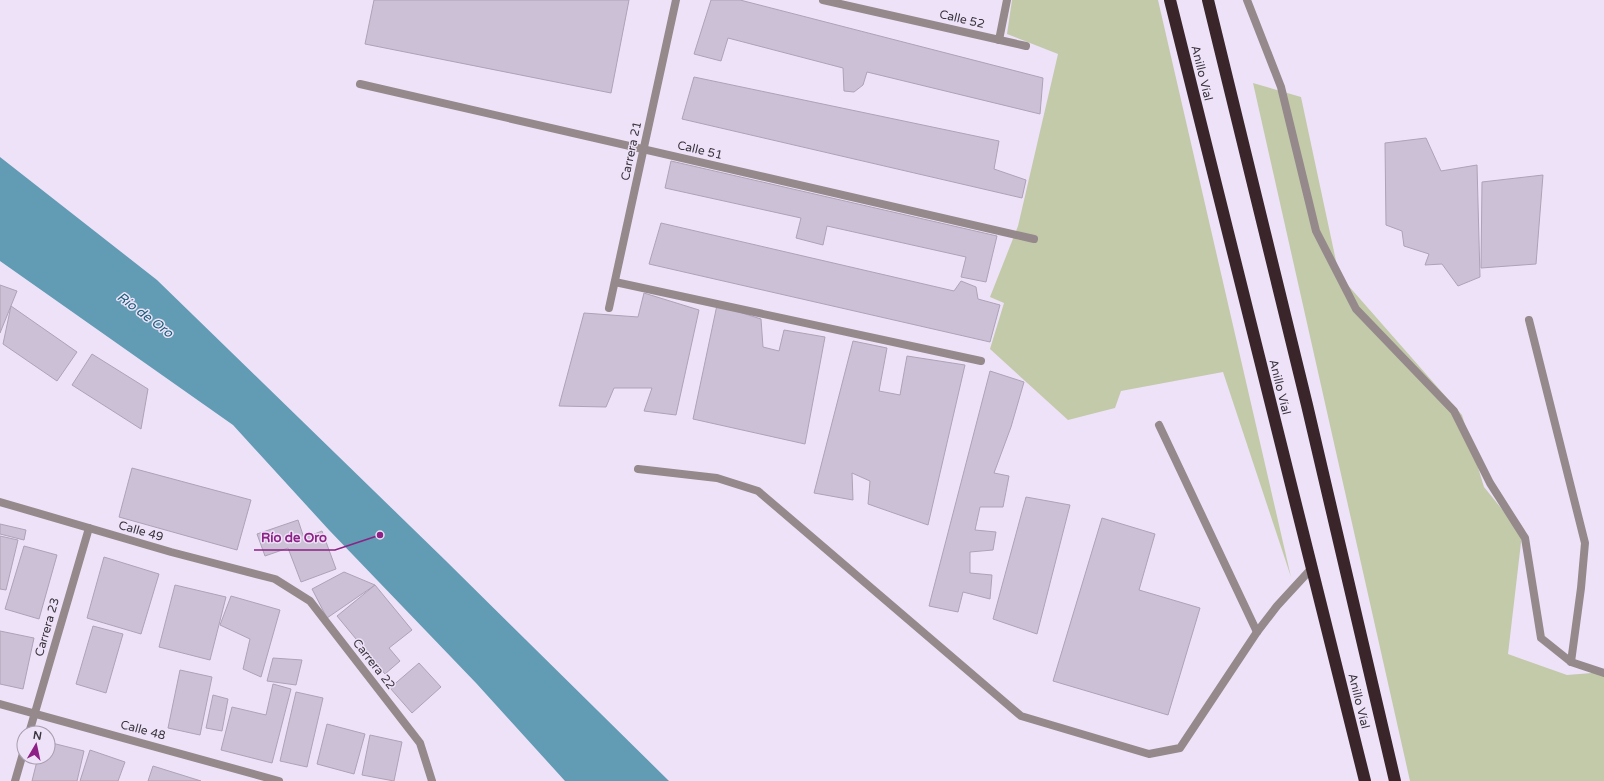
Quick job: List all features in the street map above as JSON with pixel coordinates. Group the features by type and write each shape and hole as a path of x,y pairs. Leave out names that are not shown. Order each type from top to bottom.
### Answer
{"highway":[{"name":"Anillo Víal","path":"1170,0 1365,781"},
{"name":"Anillo Víal","path":"1208,0 1307,405 1395,781"}],"street":[{"name":"Carrera 21","path":"609,308 676,0"},
{"name":"Calle 52","path":"823,0 1026,46"},
{"path":"862,9 864,0"},
{"path":"999,40 1007,0"},
{"path":"1247,0 1281,87 1316,231 1356,309 1454,410 1490,483 1525,538 1541,638 1570,662 1604,673"},
{"name":"Calle 51","path":"360,84 1034,239"},
{"path":"615,282 981,361"},
{"path":"1530,320 1585,543 1581,588 1570,662"},
{"path":"1158,425 1257,632"},
{"path":"638,469 717,478 758,491 1021,716 1149,754 1180,748 1257,632 1277,606 1311,569"},
{"name":"Calle 49","path":"0,502 171,552 276,579"},
{"name":"Carrera 23","path":"31,725 89,528"},
{"name":"Carrera 22","path":"276,579 310,601 420,743 432,781"},
{"name":"Calle 48","path":"0,704 144,742 279,781"},
{"path":"15,781 20,765"}],"green space":[{"path":"1012,0 1158,0 1291,577 1223,372 1121,391 1115,408 1068,420 990,349 1004,303 990,297 1018,226 1058,54 1007,34"},
{"path":"1253,83 1301,97 1339,275 1462,415 1484,487 1522,534 1508,654 1567,675 1604,672 1604,781 1410,781"}],"water":[{"path":"0,157 157,280 445,560 669,781 565,781 476,683 329,530 233,425 0,261"}],"building":[{"path":"374,0 629,0 611,93 365,44"},
{"path":"711,0 740,0 1043,78 1040,114 867,72 863,85 854,92 844,91 843,68 728,38 721,61 694,54"},
{"path":"694,77 999,141 994,169 1026,180 1022,198 682,119"},
{"path":"1426,138 1441,171 1477,165 1480,277 1458,286 1442,264 1425,265 1429,254 1404,246 1402,231 1386,225 1385,143"},
{"path":"671,161 997,236 986,282 961,277 966,257 827,226 823,245 796,238 801,218 665,188"},
{"path":"1543,175 1536,264 1481,268 1482,182"},
{"path":"661,223 954,291 961,281 976,287 978,299 1000,305 990,342 649,264"},
{"path":"0,285 17,291 0,333"},
{"path":"644,293 699,310 676,415 644,411 652,388 614,388 606,407 559,406 584,313 638,317"},
{"path":"717,305 761,319 763,347 779,351 784,330 825,337 805,444 693,419"},
{"path":"11,306 77,352 57,381 3,344"},
{"path":"853,341 887,348 879,391 900,395 907,356 965,365 928,525 868,504 870,481 852,473 853,500 814,493"},
{"path":"92,354 148,389 141,429 72,385"},
{"path":"990,371 1024,382 1011,427 994,473 1009,476 1003,507 980,507 975,530 996,532 993,550 970,552 970,573 992,575 990,599 963,592 958,612 929,606"},
{"path":"132,468 251,500 237,550 119,517"},
{"path":"1026,497 1070,505 1037,634 993,619"},
{"path":"1102,518 1155,534 1139,590 1200,608 1168,715 1053,681"},
{"path":"298,520 304,538 322,531 336,569 301,582 288,548 265,556 257,534"},
{"path":"0,524 26,530 24,540 0,534"},
{"path":"0,536 18,540 6,590 0,589"},
{"path":"24,546 57,555 39,619 5,609"},
{"path":"104,557 159,574 141,634 87,618"},
{"path":"344,572 375,585 327,618 312,589"},
{"path":"175,585 226,597 210,660 159,647"},
{"path":"375,585 412,630 389,648 400,661 385,674 337,616"},
{"path":"231,596 280,610 261,677 243,669 250,639 220,625"},
{"path":"93,626 123,634 106,693 76,684"},
{"path":"0,631 34,638 23,689 0,684"},
{"path":"273,658 302,660 296,685 267,681"},
{"path":"419,663 441,687 412,713 390,688"},
{"path":"180,670 212,677 200,735 168,728"},
{"path":"273,684 291,689 272,763 221,750 232,707 266,715"},
{"path":"296,692 323,698 307,767 280,761"},
{"path":"213,695 228,699 222,731 206,728"},
{"path":"327,724 365,734 354,774 317,764"},
{"path":"370,735 402,742 394,781 362,775"},
{"path":"56,744 84,751 77,781 32,781 36,765 56,765"},
{"path":"90,750 125,762 118,781 80,781"},
{"path":"153,766 201,781 148,781"}],"place":[{"name":"Río de Oro","path":"380,535"}]}
